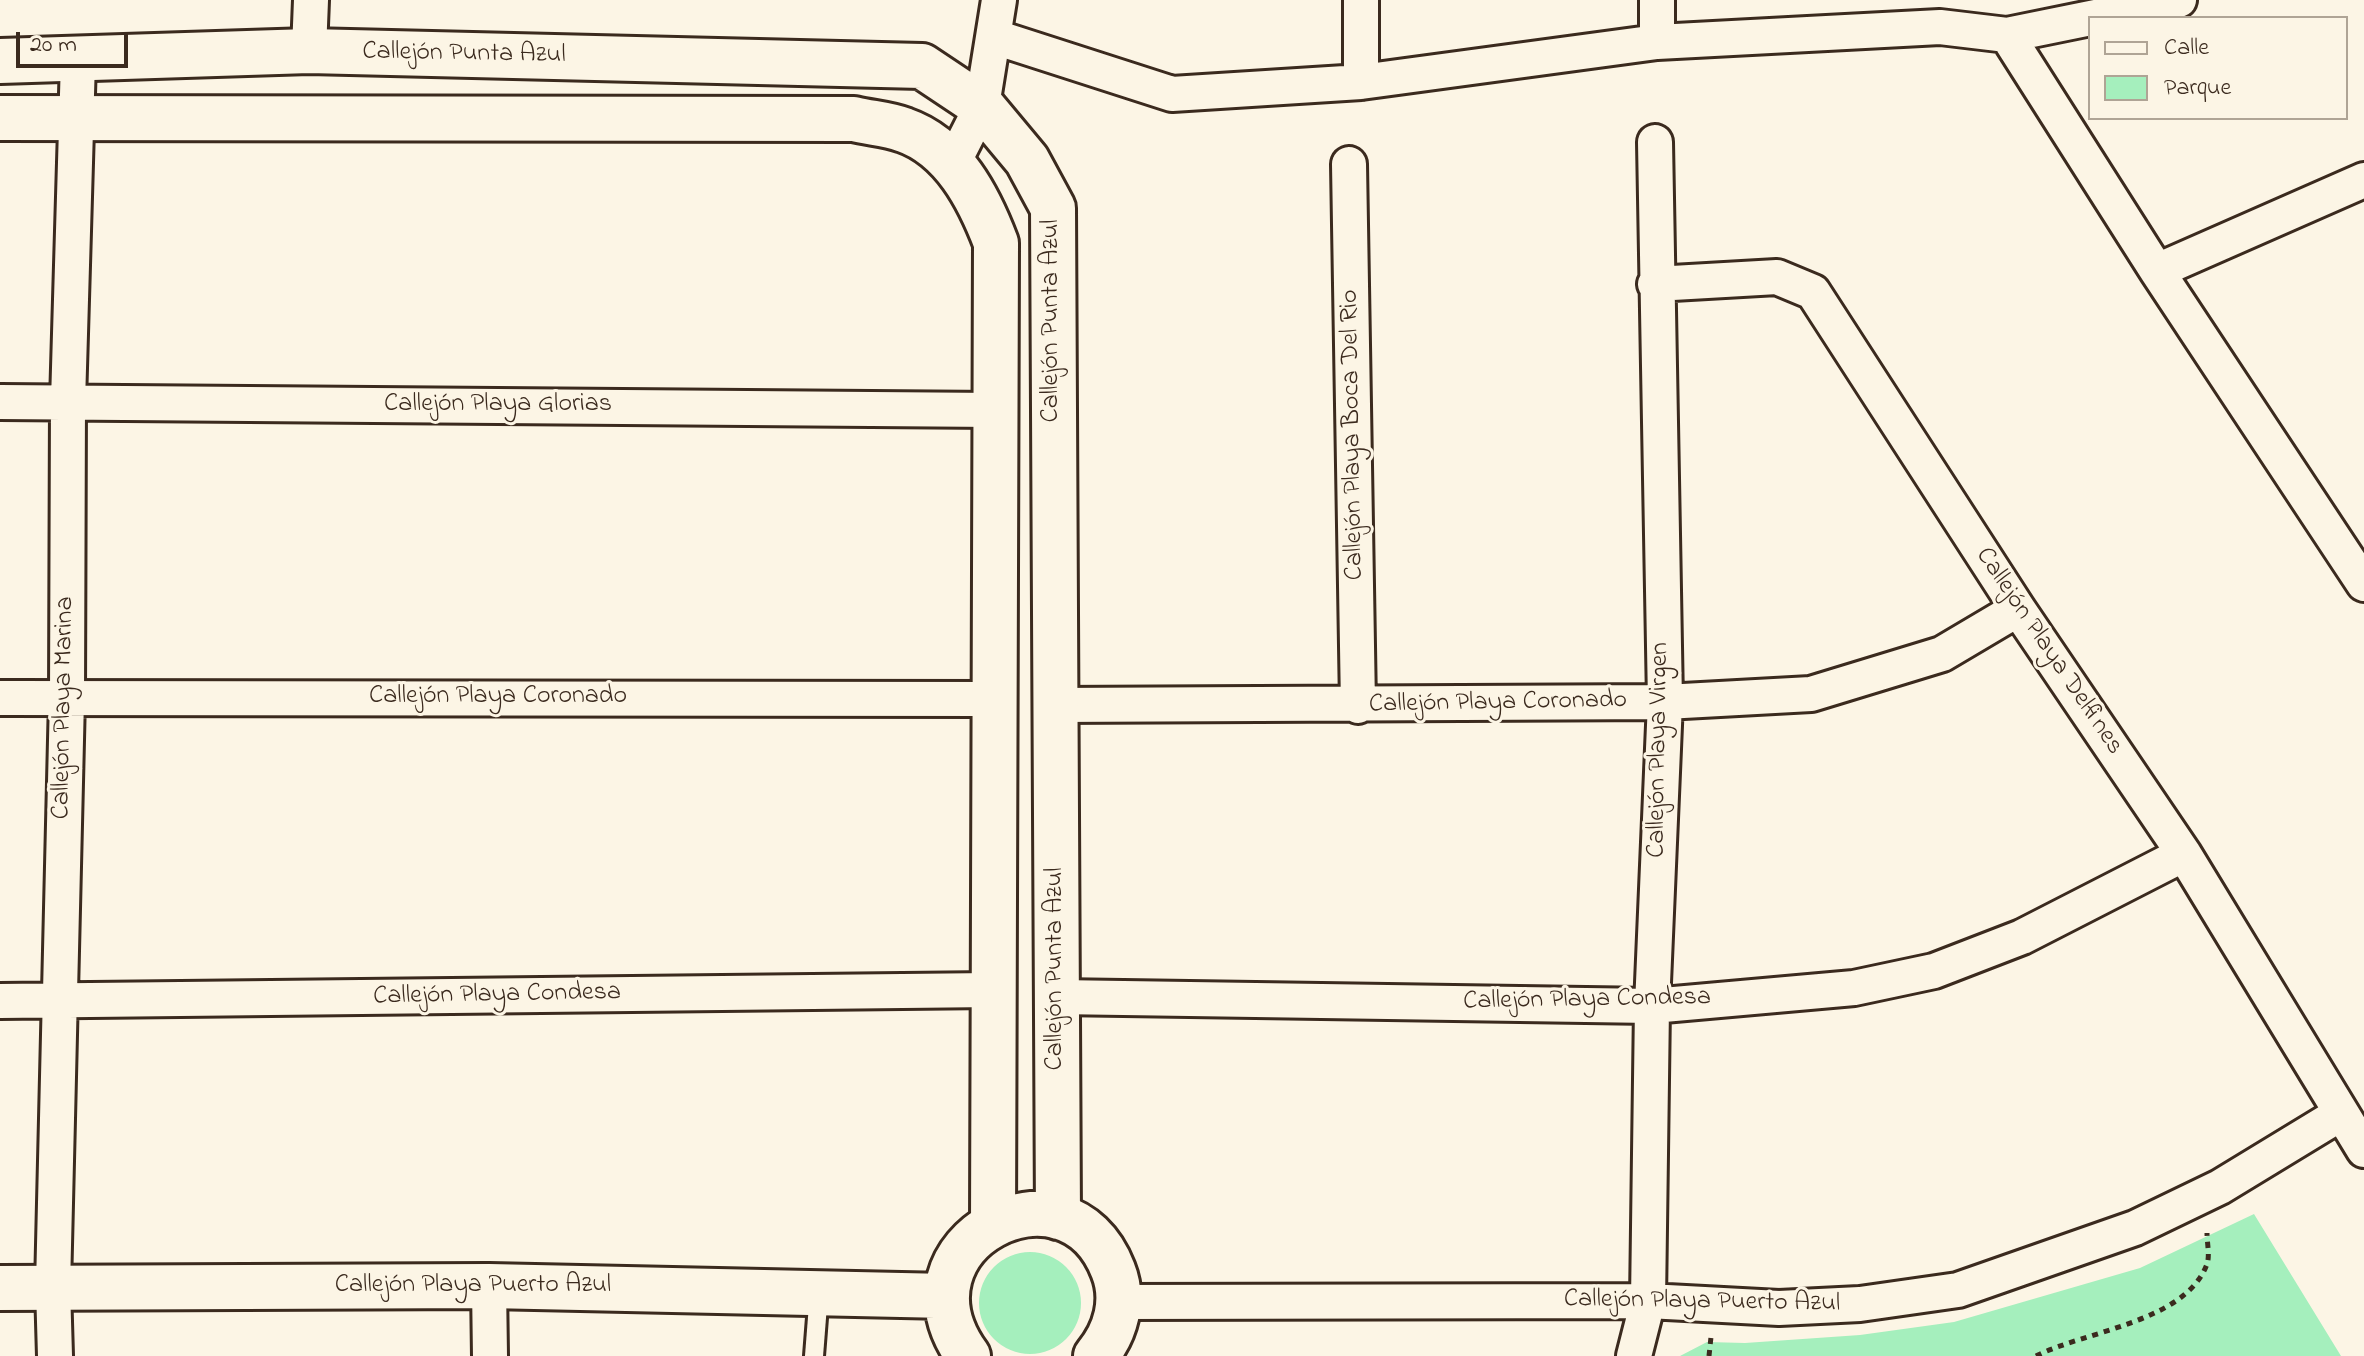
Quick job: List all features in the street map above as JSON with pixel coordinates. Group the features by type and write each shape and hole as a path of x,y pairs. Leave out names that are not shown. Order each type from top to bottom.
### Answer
{"street":[{"path":"309,51 311,0"},
{"path":"953,163 982,106 999,0"},
{"path":"1361,0 1361,82"},
{"path":"1657,0 1657,42"},
{"path":"2100,16 2179,0"},
{"path":"995,37 1172,94 1361,82 1657,42 1940,13 2007,35 2088,19"},
{"path":"2007,35 2157,271 2364,584"},
{"name":"Callejón Punta Azul","path":"0,61 309,51 922,66 982,106 1027,160 1053,208 1058,1217"},
{"name":"Callejón Playa Marina","path":"55,1356 57,1001 67,698 68,402 78,60"},
{"path":"0,118 854,119 906,130 953,163 982,204 996,243 993,1223"},
{"name":"Callejón Playa Virgen","path":"1634,1356 1648,1301 1652,1006 1665,702 1655,284 1655,142"},
{"name":"Callejón Playa Boca Del Rio","path":"1349,164 1358,706"},
{"path":"2157,271 2364,180"},
{"name":"Callejón Playa Delfines","path":"1655,284 1777,277 1813,292 2018,609 2184,854 2364,1150"},
{"name":"Callejón Playa Glorias","path":"0,402 996,410"},
{"name":"Callejón Playa Coronado","path":"1055,705 1358,706 1665,702 1825,690 1942,654 2018,609"},
{"name":"Callejón Playa Coronado","path":"0,698 995,699"},
{"name":"Callejón Playa Condesa","path":"1057,997 1652,1006 1854,988 1934,971 2022,937 2184,854"},
{"name":"Callejón Playa Condesa","path":"0,1001 993,990"},
{"name":"Callejón Playa Puerto Azul","path":"1119,1302 1648,1301 1779,1308 1860,1304 1958,1290 2135,1228 2197,1197 2340,1114"},
{"path":"968,1356 956,1339 949,1318 947,1296 960,1253 993,1223 1025,1214 1058,1217 1096,1240 1117,1280 1119,1302 1115,1324 1096,1356"},
{"path":"489,1286 490,1356"},
{"name":"Callejón Playa Puerto Azul","path":"0,1288 489,1286 947,1296"}],"lane":[{"path":"814,1356 819,1292"}],"path":[{"path":"2036,1356 2165,1310 2190,1291 2207,1263 2207,1231 2197,1197"}],"green space":[{"path":"2254,1214 2341,1356 1680,1356 1707,1342 1745,1343 1860,1335 1954,1322 2140,1268"},
{"path":"1030,1252 1050,1256 1066,1267 1077,1283 1081,1303 1077,1323 1066,1339 1050,1350 1030,1354 1010,1350 994,1339 983,1323 979,1303 983,1283 994,1267 1010,1256"}]}
